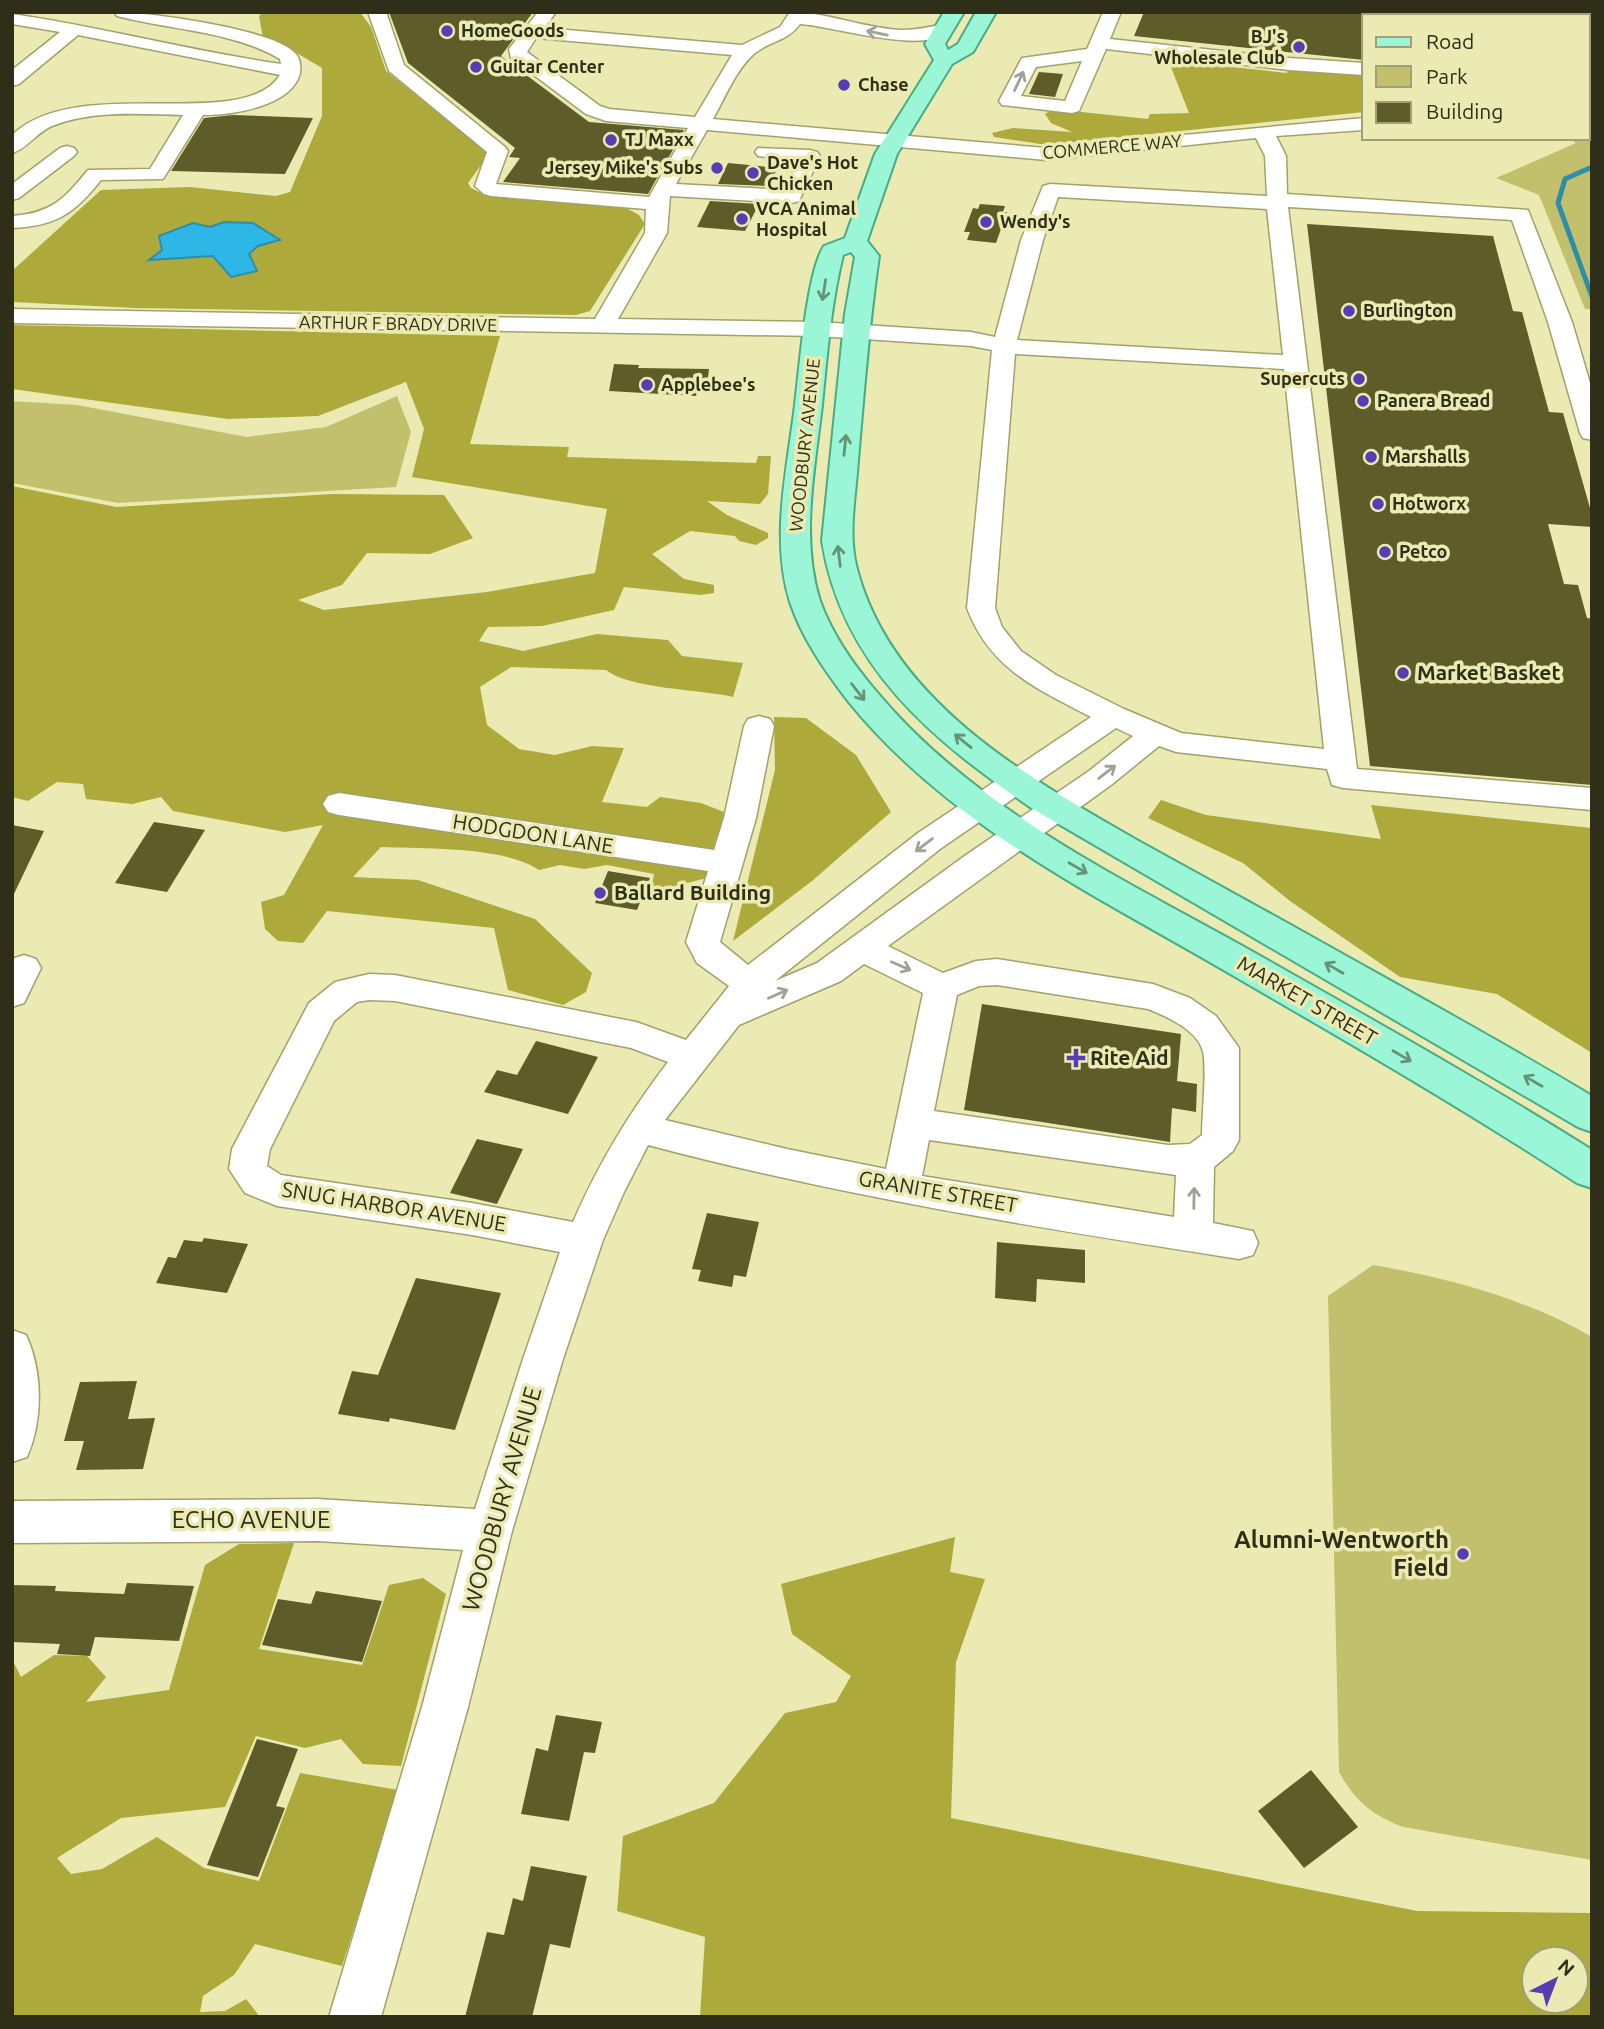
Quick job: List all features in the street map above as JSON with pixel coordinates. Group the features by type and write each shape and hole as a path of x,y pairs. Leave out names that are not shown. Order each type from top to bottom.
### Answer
{"main road":[{"path":"855,242 874,182 892,141 944,61 965,48 986,12"},
{"path":"944,61 935,44 949,21"},
{"name":"WOODBURY AVENUE","path":"1020,833 937,774 880,719 836,663 811,617 798,565 795,516 818,335 832,251 855,242 867,256 856,338 837,541 840,567 848,592 875,644 916,697 960,739 1058,807"},
{"name":"MARKET STREET","path":"1058,807 1102,836 1592,1116"},
{"name":"MARKET STREET","path":"1020,833 1461,1091 1592,1171"}],"street":[{"path":"12,147 75,115 118,108 196,110 231,107 265,97 286,82 291,61 288,56 268,45 155,22 123,12"},
{"path":"377,12 391,60 396,68 498,151 485,186 491,190 659,197 792,197 810,156 742,150"},
{"path":"531,32 547,12"},
{"path":"1112,12 1097,47 1074,101 1072,107 1009,101 1029,62 1097,47 1362,69"},
{"path":"531,32 745,51 780,35 797,15 833,20 884,36 918,36 949,21"},
{"path":"12,19 76,28 232,63 290,71"},
{"path":"12,80 76,28"},
{"name":"COMMERCE WAY","path":"531,32 518,48 518,54 599,114 1046,155 1289,129 1362,124"},
{"path":"602,327 656,233 659,197 745,51"},
{"path":"12,222 48,219 76,198 95,174 156,175 196,110"},
{"name":"COMMERCE WAY","path":"1289,129 1362,117"},
{"path":"1261,132 1272,141 1278,157 1277,202 1343,778 1592,799"},
{"path":"688,146 715,148"},
{"path":"12,147 67,152 12,194"},
{"path":"1341,761 1176,741 1155,734 1113,716 1027,670 999,643 989,629 981,608 1004,346 1032,240 1049,190 1521,214 1560,322 1592,433"},
{"name":"ARTHUR F BRADY DRIVE","path":"12,316 783,329 961,352 1004,346 1295,363"},
{"path":"1019,781 1113,716"},
{"path":"749,983 709,954 703,942 752,769 759,726"},
{"path":"1058,807 1155,734"},
{"name":"WOODBURY AVENUE","path":"355,2017 445,1707 490,1531 543,1359 584,1240 606,1189 639,1128 727,1016 749,983 929,841 1019,781"},
{"name":"HODGDON LANE","path":"339,804 727,863"},
{"name":"WOODBURY AVENUE","path":"727,1016 829,972 1058,807"},
{"path":"860,949 903,966 941,987 976,974 998,972 1153,997 1178,1007 1204,1025 1221,1048 1220,1140 1209,1152 1195,1161 1168,1160 914,1123"},
{"name":"SNUG HARBOR AVENUE","path":"584,1240 459,1217 277,1189 258,1182 248,1168 251,1149 321,1012 347,992 369,987 395,988 636,1035 693,1057"},
{"path":"901,1187 941,987"},
{"name":"GRANITE STREET","path":"639,1128 694,1144 901,1187 1239,1243"},
{"path":"1193,1236 1195,1161"},
{"path":"12,1348 16,1365 17,1405 12,1443"},
{"name":"ECHO AVENUE","path":"12,1522 318,1520 490,1531"}],"green space":[{"path":"1592,112 1592,309 1585,309 1539,195 1496,178 1576,143 1571,140 1590,140"},
{"path":"397,396 411,432 396,487 118,503 12,483 12,401 77,405 247,437 326,427"},
{"name":"Alumni-Wentworth Field","path":"1373,1265 1485,1291 1540,1311 1592,1337 1592,1860 1403,1827 1365,1806 1339,1772 1328,1296"}],"shaded area":[{"path":"262,12 360,12 371,27 386,71 489,154 468,183 471,188 483,194 626,208 639,215 645,224 590,311 576,315 135,308 12,302 12,271 101,190 190,187 276,196 290,192 322,116 322,68 290,49 263,38 259,16"},
{"path":"1496,12 1592,12 1592,90 1590,91 1590,14"},
{"path":"1167,57 1196,57 1195,63 1287,73 1289,67 1362,72 1362,112 1040,144 994,137 992,133 1013,128 1072,132 1051,123 1045,114 1053,109 1148,119 1150,114 1189,113"},
{"path":"12,325 500,336 470,444 569,447 567,457 756,463 758,456 771,456 768,494 760,504 707,501 727,515 768,533 768,538 756,545 739,541 735,536 690,531 652,554 684,579 714,585 714,593 700,595 624,587 614,610 542,626 488,627 479,641 523,651 597,634 668,640 682,656 743,663 733,697 647,685 606,670 511,667 480,687 487,725 519,749 555,755 592,746 624,748 602,802 647,807 660,797 701,803 724,812 707,878 651,892 654,874 607,865 584,869 560,865 539,870 524,862 485,853 381,847 353,877 418,880 535,919 592,973 586,992 563,1005 508,990 494,928 327,911 303,943 278,941 265,929 261,902 284,895 323,825 285,832 173,811 161,797 132,804 86,799 83,784 57,782 28,801 12,797 12,486 116,507 332,494 444,495 473,538 430,554 367,553 342,585 298,600 324,610 487,592 595,573 607,509 412,477 424,429 406,382 318,416 228,419 12,389"},
{"path":"774,717 806,718 856,755 891,812 812,881 733,941 775,770"},
{"path":"1161,800 1206,815 1381,839 1371,805 1592,828 1592,1053 1497,994 1400,977 1290,901 1243,863 1148,818"},
{"path":"955,1537 950,1572 985,1579 956,1662 951,1818 1417,1911 1592,1913 1592,2017 700,2017 705,1937 617,1911 623,1836 714,1803 785,1713 836,1702 851,1676 792,1634 781,1584"},
{"path":"294,1543 259,1649 362,1665 389,1585 423,1578 446,1594 401,1766 363,1764 341,1739 305,1748 256,1736 225,1807 121,1818 57,1858 71,1874 102,1869 157,1837 204,1868 259,1881 300,1773 398,1790 342,1966 255,1944 234,1975 203,1996 200,2012 225,2011 246,1999 260,2017 12,2017 12,1659 21,1677 54,1655 87,1656 106,1677 86,1702 169,1690 205,1565 239,1544"}],"water":[{"path":"224,222 253,223 280,240 258,246 249,254 257,271 231,277 213,256 149,260 162,250 159,236 193,223 210,227"}],"building":[{"path":"389,12 533,12 501,56 589,122 684,130 648,194 503,182 520,158 509,157 515,148 408,63"},
{"name":"BJ's Wholesale Club","path":"1144,12 1364,12 1362,60 1134,36"},
{"path":"1039,72 1063,74 1055,97 1029,94"},
{"path":"233,115 313,118 285,174 171,171 204,118"},
{"path":"728,163 778,168 768,186 718,184"},
{"path":"710,201 759,204 745,231 697,227"},
{"name":"Wendy's","path":"980,204 1005,206 1003,212 1007,212 996,243 967,240 970,232 964,232 973,208 978,209"},
{"path":"1307,224 1493,236 1513,311 1522,312 1549,412 1563,413 1592,515 1592,527 1548,524 1564,584 1578,585 1587,618 1592,619 1592,785 1370,766"},
{"name":"Applebee's","path":"614,364 639,365 638,368 709,369 706,393 697,392 696,396 609,391"},
{"path":"154,822 205,830 167,892 115,883"},
{"path":"12,825 44,831 12,898"},
{"name":"Ballard Building","path":"608,871 650,878 637,910 595,903"},
{"name":"Rite Aid","path":"982,1004 1181,1034 1177,1081 1197,1084 1196,1112 1172,1108 1170,1142 964,1110"},
{"path":"536,1041 598,1057 568,1114 484,1092 497,1070 517,1075"},
{"path":"477,1139 523,1149 497,1204 450,1193"},
{"path":"707,1213 759,1222 746,1277 734,1275 732,1287 698,1281 701,1270 692,1269"},
{"path":"204,1238 248,1244 227,1293 156,1283 168,1257 176,1258 184,1240 202,1242"},
{"path":"997,1242 1085,1250 1085,1283 1037,1279 1036,1302 995,1298"},
{"path":"416,1278 501,1293 455,1430 390,1418 389,1422 338,1414 352,1371 378,1375"},
{"path":"137,1381 128,1419 155,1418 143,1469 76,1470 84,1441 64,1441 80,1382"},
{"path":"127,1583 194,1586 179,1641 95,1637 90,1656 57,1654 60,1644 12,1642 12,1585 56,1586 55,1591 124,1594"},
{"path":"316,1591 382,1601 362,1662 262,1645 278,1599 311,1604"},
{"path":"556,1715 602,1722 595,1753 584,1752 569,1821 521,1814 536,1748 548,1751"},
{"path":"257,1739 298,1749 276,1806 285,1808 258,1877 207,1865"},
{"path":"1311,1770 1358,1827 1304,1868 1258,1811"},
{"path":"531,1866 587,1876 570,1948 550,1944 532,2017 465,2017 487,1932 504,1935 513,1898 523,1901"}],"waterway":[{"path":"1592,167 1565,179 1558,203 1592,297"}],"place":[{"name":"HomeGoods","path":"447,31"},
{"name":"BJ's Wholesale Club","path":"1299,47"},
{"name":"Guitar Center","path":"476,67"},
{"name":"Chase","path":"844,85"},
{"name":"TJ Maxx","path":"611,140"},
{"name":"Jersey Mike's Subs","path":"717,168"},
{"name":"Dave's Hot Chicken","path":"753,173"},
{"name":"VCA Animal Hospital","path":"742,219"},
{"name":"Wendy's","path":"986,222"},
{"name":"Burlington","path":"1349,311"},
{"name":"Supercuts","path":"1359,379"},
{"name":"Applebee's","path":"647,385"},
{"name":"Panera Bread","path":"1363,401"},
{"name":"Marshalls","path":"1371,457"},
{"name":"Hotworx","path":"1378,504"},
{"name":"Petco","path":"1385,552"},
{"name":"Market Basket","path":"1403,673"},
{"name":"Ballard Building","path":"600,893"},
{"name":"Rite Aid","path":"1076,1058"},
{"name":"Alumni-Wentworth Field","path":"1463,1554"}]}
